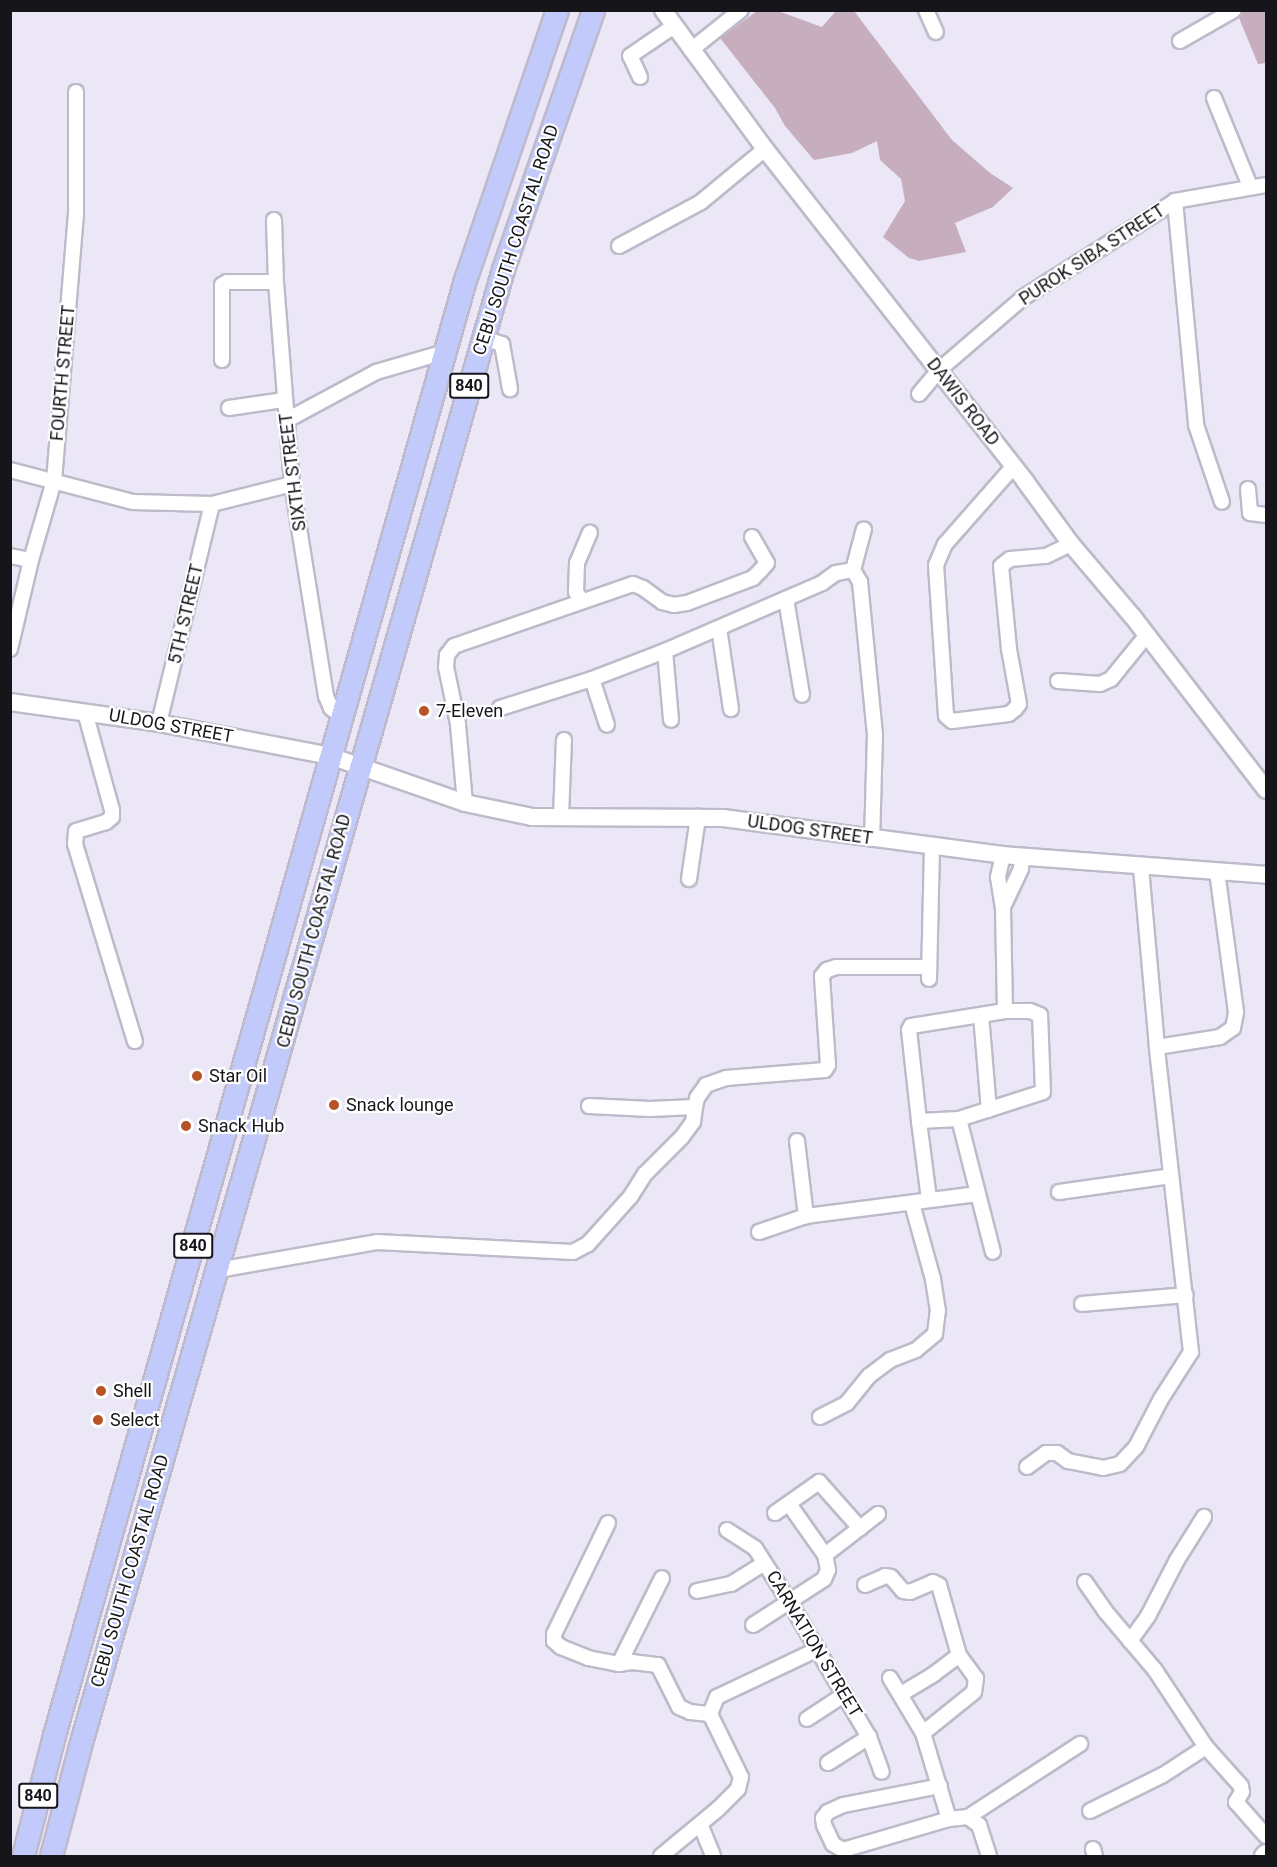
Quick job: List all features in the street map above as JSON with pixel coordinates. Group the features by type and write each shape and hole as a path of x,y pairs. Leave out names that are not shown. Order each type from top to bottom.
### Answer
{"highway":[{"name":"CEBU SOUTH COASTAL ROAD","path":"23,1857 54,1735 471,261 557,10"},
{"name":"CEBU SOUTH COASTAL ROAD","path":"51,1857 80,1746 503,269 593,10"}],"street":[{"name":"DAWIS ROAD","path":"663,10 765,149 1014,466 1071,543 1133,616 1146,636 1266,790"},
{"path":"691,50 741,10"},
{"path":"926,10 936,32"},
{"path":"1180,41 1234,10"},
{"path":"640,77 630,56 674,26"},
{"name":"FOURTH STREET","path":"10,649 31,560 54,481 76,216 76,92"},
{"path":"1214,98 1219,116 1250,186"},
{"path":"619,246 701,202 765,149"},
{"name":"PUROK SIBA STREET","path":"919,394 939,370 1024,297 1175,201 1266,185"},
{"path":"1175,201 1196,425 1222,502"},
{"name":"SIXTH STREET","path":"274,220 284,400 292,483 326,696 331,708 342,717"},
{"path":"222,360 222,285 227,282 276,282"},
{"path":"483,338 502,344 510,389"},
{"path":"287,420 376,372 445,352"},
{"path":"229,408 284,400"},
{"path":"1014,466 945,544 936,565 946,716 952,721 1009,714 1019,704 1009,649 1001,566 1010,559 1046,556 1071,543"},
{"path":"10,470 133,502 212,504 292,483"},
{"path":"1248,489 1250,513 1266,515"},
{"name":"5TH STREET","path":"159,723 212,504"},
{"path":"864,530 853,570 860,582 875,734 872,839"},
{"path":"582,601 576,592 577,562 590,533"},
{"path":"465,802 458,724 446,667 447,655 454,646 633,584 643,588 662,602 687,603 753,578 761,570 767,563 752,537"},
{"path":"10,556 31,560"},
{"path":"500,708 592,679 665,651 822,583 836,573 853,570"},
{"path":"786,599 802,695"},
{"path":"719,628 731,709"},
{"path":"1058,681 1100,684 1111,679 1146,636"},
{"path":"665,651 671,720"},
{"path":"592,679 607,725"},
{"name":"ULDOG STREET","path":"10,702 159,723 330,756 465,802 532,817 723,818 1003,855 1266,876"},
{"path":"85,711 112,817 106,822 76,831 75,844 135,1041"},
{"path":"561,817 564,740"},
{"path":"689,879 698,818"},
{"path":"218,1270 377,1242 573,1252 588,1245 631,1196 645,1174 682,1137 693,1122 697,1098 705,1085 726,1078 825,1070 828,1065 822,976 827,970 836,967 929,973 932,846"},
{"path":"1003,855 998,877 1003,907 1005,1011"},
{"path":"1003,907 1021,869 1022,857"},
{"path":"1027,1467 1046,1453 1057,1453 1068,1461 1103,1468 1120,1464 1136,1447 1191,1352 1157,1047 1141,867"},
{"path":"1157,1047 1220,1037 1233,1028 1236,1012 1217,871"},
{"path":"920,1121 959,1119 1039,1096 1044,1087 1040,1015 1030,1011 1005,1011 915,1024 909,1030 929,1199"},
{"path":"981,1015 989,1110"},
{"path":"589,1106 650,1109 695,1107"},
{"path":"959,1119 993,1252"},
{"path":"797,1141 806,1216"},
{"path":"1059,1192 1171,1176"},
{"path":"759,1232 806,1216 977,1194"},
{"path":"820,1417 847,1403 869,1376 890,1360 916,1350 935,1334 939,1311 933,1279 912,1204"},
{"path":"1082,1304 1186,1295"},
{"path":"775,1513 819,1482 860,1527"},
{"path":"753,1625 824,1579 828,1570 825,1555 789,1504"},
{"path":"825,1555 878,1514"},
{"path":"1130,1641 1149,1616 1177,1560 1204,1516"},
{"path":"609,1523 554,1634 554,1641 561,1647 588,1658 619,1664 632,1662 658,1665 679,1707 690,1712 710,1714"},
{"name":"CARNATION STREET","path":"727,1530 755,1548 845,1694 869,1737 882,1772"},
{"path":"697,1591 731,1584 764,1563"},
{"path":"865,1585 885,1576 891,1577 903,1591 910,1592 933,1582 939,1586 959,1655 976,1678 977,1686 974,1692 923,1733"},
{"path":"619,1664 662,1578"},
{"path":"1085,1582 1155,1670 1206,1747 1241,1786 1242,1792 1236,1802 1266,1836"},
{"path":"661,1857 701,1826 738,1789 741,1782 710,1714 717,1697 818,1649"},
{"path":"901,1694 934,1674 959,1655"},
{"path":"890,1678 923,1733 950,1819"},
{"path":"807,1719 845,1694"},
{"path":"828,1763 869,1737"},
{"path":"940,1786 843,1805 823,1818 824,1825 837,1848 843,1850 950,1819 974,1821 1080,1744"},
{"path":"1090,1811 1163,1775 1206,1747"},
{"path":"974,1821 988,1857"},
{"path":"701,1826 713,1857"}],"shaded area":[{"path":"757,11 778,11 822,27 836,11 854,11 952,140 990,173 1013,188 993,207 955,223 966,252 919,261 909,258 883,237 905,201 901,179 880,160 877,141 852,153 814,160 785,126 775,108 720,38"},
{"path":"1266,11 1266,63 1258,64 1237,13"}],"place":[{"name":"7-Eleven","path":"424,711"},
{"name":"Star Oil","path":"197,1076"},
{"name":"Snack lounge","path":"334,1105"},
{"name":"Snack Hub","path":"186,1126"},
{"name":"Shell","path":"101,1391"},
{"name":"Select","path":"98,1420"}]}
